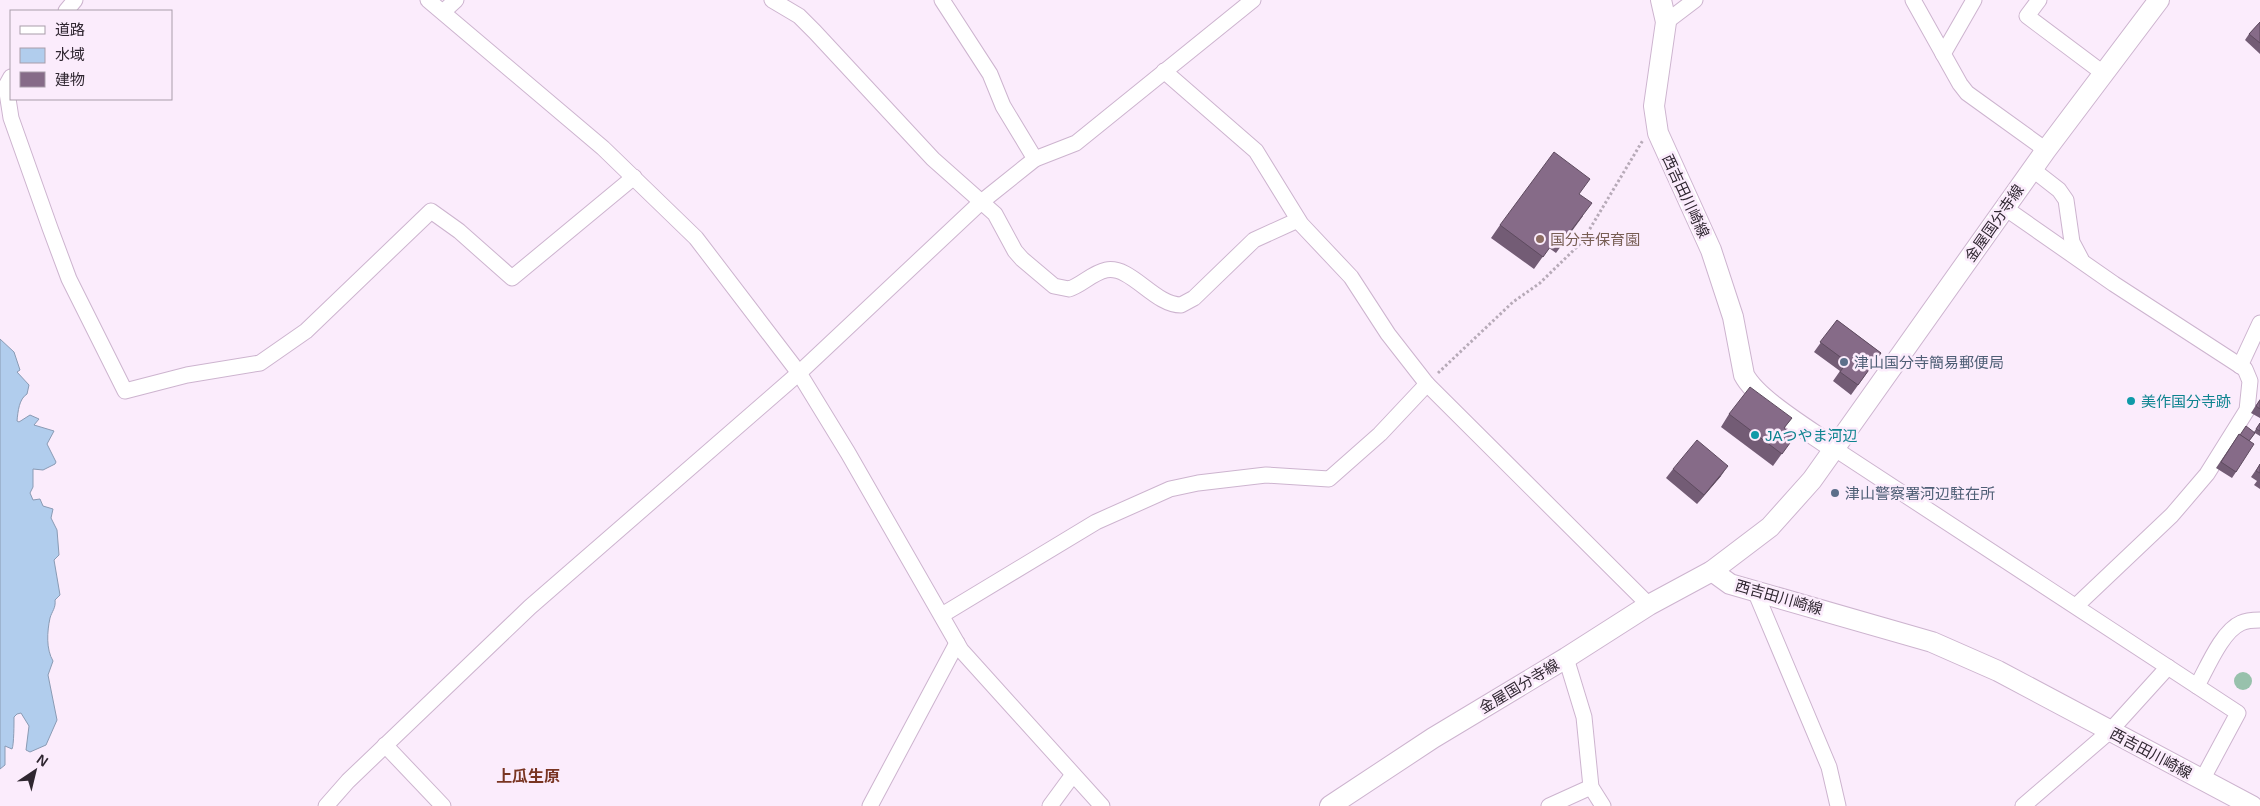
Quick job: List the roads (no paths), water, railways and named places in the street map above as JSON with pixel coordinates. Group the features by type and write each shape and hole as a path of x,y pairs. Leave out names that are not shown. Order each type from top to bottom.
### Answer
{"main road":[{"name":"西吉田川崎線","path":"1661,0 1666,22 1657,78 1655,119 1662,146 1699,219 1711,250 1732,317 1741,364 1748,383 1762,396 1835,449 1794,503 1770,527 1712,571 1730,584 1932,642 1998,671 2252,806"},
{"name":"金屋国分寺線","path":"1835,449 2032,169 2103,72 2159,0"},
{"name":"金屋国分寺線","path":"1330,806 1433,738 1566,658 1649,605 1712,571"}],"street":[{"path":"67,10 75,0"},
{"path":"428,0 603,148 696,238 799,372 957,643 1072,776 1102,806"},
{"path":"443,12 456,0"},
{"path":"772,0 799,16 933,159 980,203 995,214 1015,251 1054,286 1069,289 1098,273 1117,270 1158,297 1175,305 1188,302 1254,240 1298,220"},
{"path":"942,0 990,74 1003,106 1035,160"},
{"path":"326,806 385,745 530,607 799,372 980,203 1035,160 1076,143 1164,71 1196,48 1253,0"},
{"path":"1666,22 1695,0"},
{"path":"1913,0 1967,93 2046,150"},
{"path":"1943,54 1974,0"},
{"path":"2038,0 2027,16 2103,72"},
{"path":"1164,71 1256,151 1298,220 1351,276 1388,334 1427,384 1649,605"},
{"path":"10,79 6,86 10,118 50,228 69,279 125,391 187,375 260,363 306,331 432,211 459,231 512,278 634,177"},
{"path":"2032,169 2059,190 2066,200 2072,242 2082,262"},
{"path":"2005,208 2082,262 2240,366 2250,376 2247,410 2207,474 2172,515 2076,606"},
{"path":"2240,366 2260,323"},
{"path":"942,615 1096,522 1170,489 1198,482 1266,475 1329,479 1380,434 1427,384"},
{"path":"1835,449 2238,713 2202,780"},
{"path":"1755,591 1829,767 1838,806"},
{"path":"2197,686 2222,642 2233,628 2243,622 2260,620"},
{"path":"870,806 957,643"},
{"path":"1566,658 1584,717 1591,787 1603,806"},
{"path":"2023,806 2110,731 2168,667"},
{"path":"385,745 443,806"},
{"path":"1050,806 1072,776"},
{"path":"1549,806 1591,787"}],"water":[{"path":"0,339 14,352 20,370 17,372 29,385 27,394 19,406 17,421 19,422 30,415 39,419 34,425 54,431 47,444 56,462 43,470 33,469 33,487 30,493 33,500 40,499 43,506 53,509 51,518 57,530 59,555 54,560 60,595 55,600 48,635 48,646 53,661 48,675 57,720 46,745 30,752 26,750 29,726 21,713 17,714 14,717 12,749 5,746 5,765 0,769"}],"place":[{"name":"国分寺保育園","path":"1540,239"},
{"name":"津山国分寺簡易郵便局","path":"1844,362"},
{"name":"美作国分寺跡","path":"2131,401"},
{"name":"JAつやま河辺","path":"1755,435"},
{"name":"津山警察署河辺駐在所","path":"1835,493"}],"district":[{"name":"上瓜生原","path":"528,776"}]}
